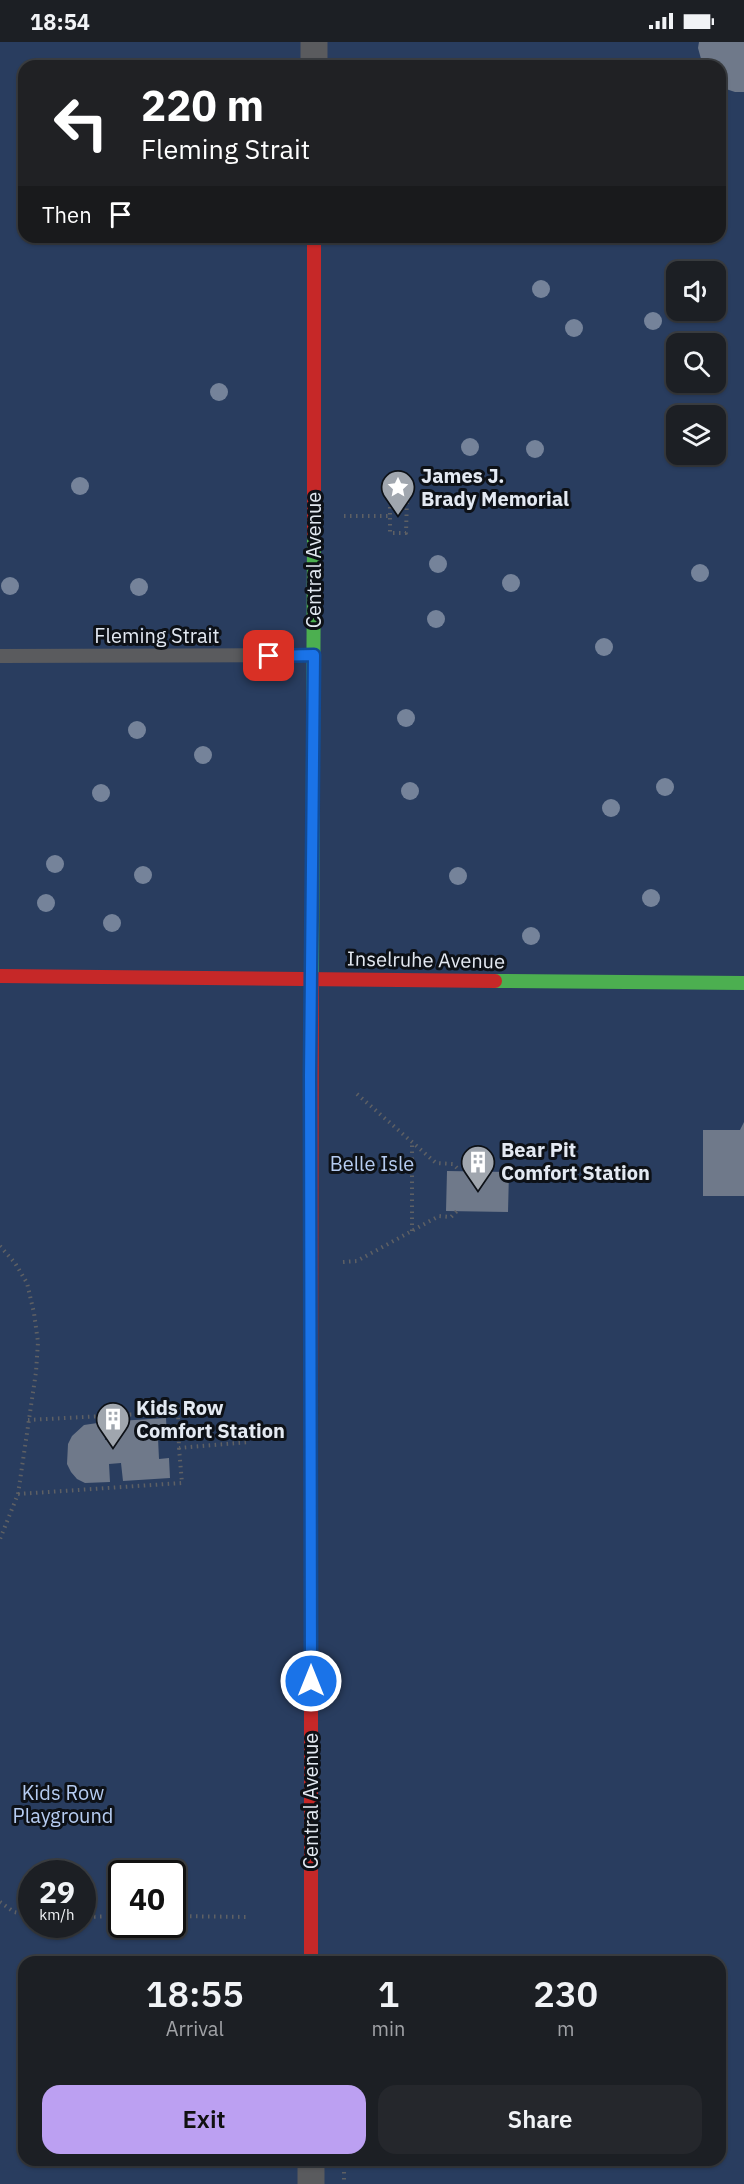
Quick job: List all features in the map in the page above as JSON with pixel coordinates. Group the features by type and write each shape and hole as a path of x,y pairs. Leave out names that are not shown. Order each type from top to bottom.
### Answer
{"street":[{"path":"314,42 314,60"},
{"name":"Central Avenue","path":"311,1956 310,1264 314,243"},
{"name":"Inselruhe Avenue","path":"0,976 744,983"},
{"path":"311,2166 311,2184"}],"lane":[{"name":"Fleming Strait","path":"0,657 314,655"}],"path":[{"path":"390,499 407,499 406,533 390,533 390,516 390,499"},
{"path":"314,515 390,516"},
{"path":"357,1094 436,1163 453,1164 460,1171"},
{"path":"412,1142 412,1231"},
{"path":"310,1264 357,1261 439,1216 451,1217 457,1211"},
{"path":"0,1246 15,1263 27,1283 38,1342 36,1372 18,1494 0,1539"},
{"path":"18,1494 182,1483 177,1412 28,1420"},
{"path":"179,1448 249,1443"},
{"path":"0,1902 18,1913"},
{"path":"186,1916 249,1917"},
{"path":"344,2166 344,2184"}],"green space":[{"name":"Belle Isle","path":"0,42 744,42 744,2184 0,2184"}],"building":[{"path":"699,42 744,42 744,92 726,89 726,60 701,60"},
{"path":"744,1122 744,1196 703,1196 703,1130 740,1130"},
{"name":"Bear Pit Comfort Station","path":"447,1171 509,1172 508,1212 446,1211"},
{"name":"Kids Row Comfort Station","path":"166,1418 167,1437 158,1438 159,1459 169,1458 170,1478 123,1481 121,1463 109,1464 110,1482 85,1483 71,1472 67,1464 68,1444 72,1436 84,1425 104,1422 105,1440 120,1440 119,1421"}],"traffic: fast":[{"path":"312,977 314,534"},
{"path":"495,981 744,983"},
{"path":"311,1419 311,1684"}],"traffic: jam":[{"path":"314,243 314,534"},
{"path":"0,976 495,981"},
{"path":"311,1419 312,977"},
{"path":"311,1684 311,1956"}],"place":[{"name":"James J. Brady Memorial","path":"398,516"},
{"name":"Bear Pit Comfort Station","path":"478,1191"},
{"name":"Kids Row Comfort Station","path":"113,1448"}],"route":[{"path":"269,656 314,655 310,1076 311,1681"}],"park label":[{"name":"Kids Row Playground","path":"63,1804"}]}
